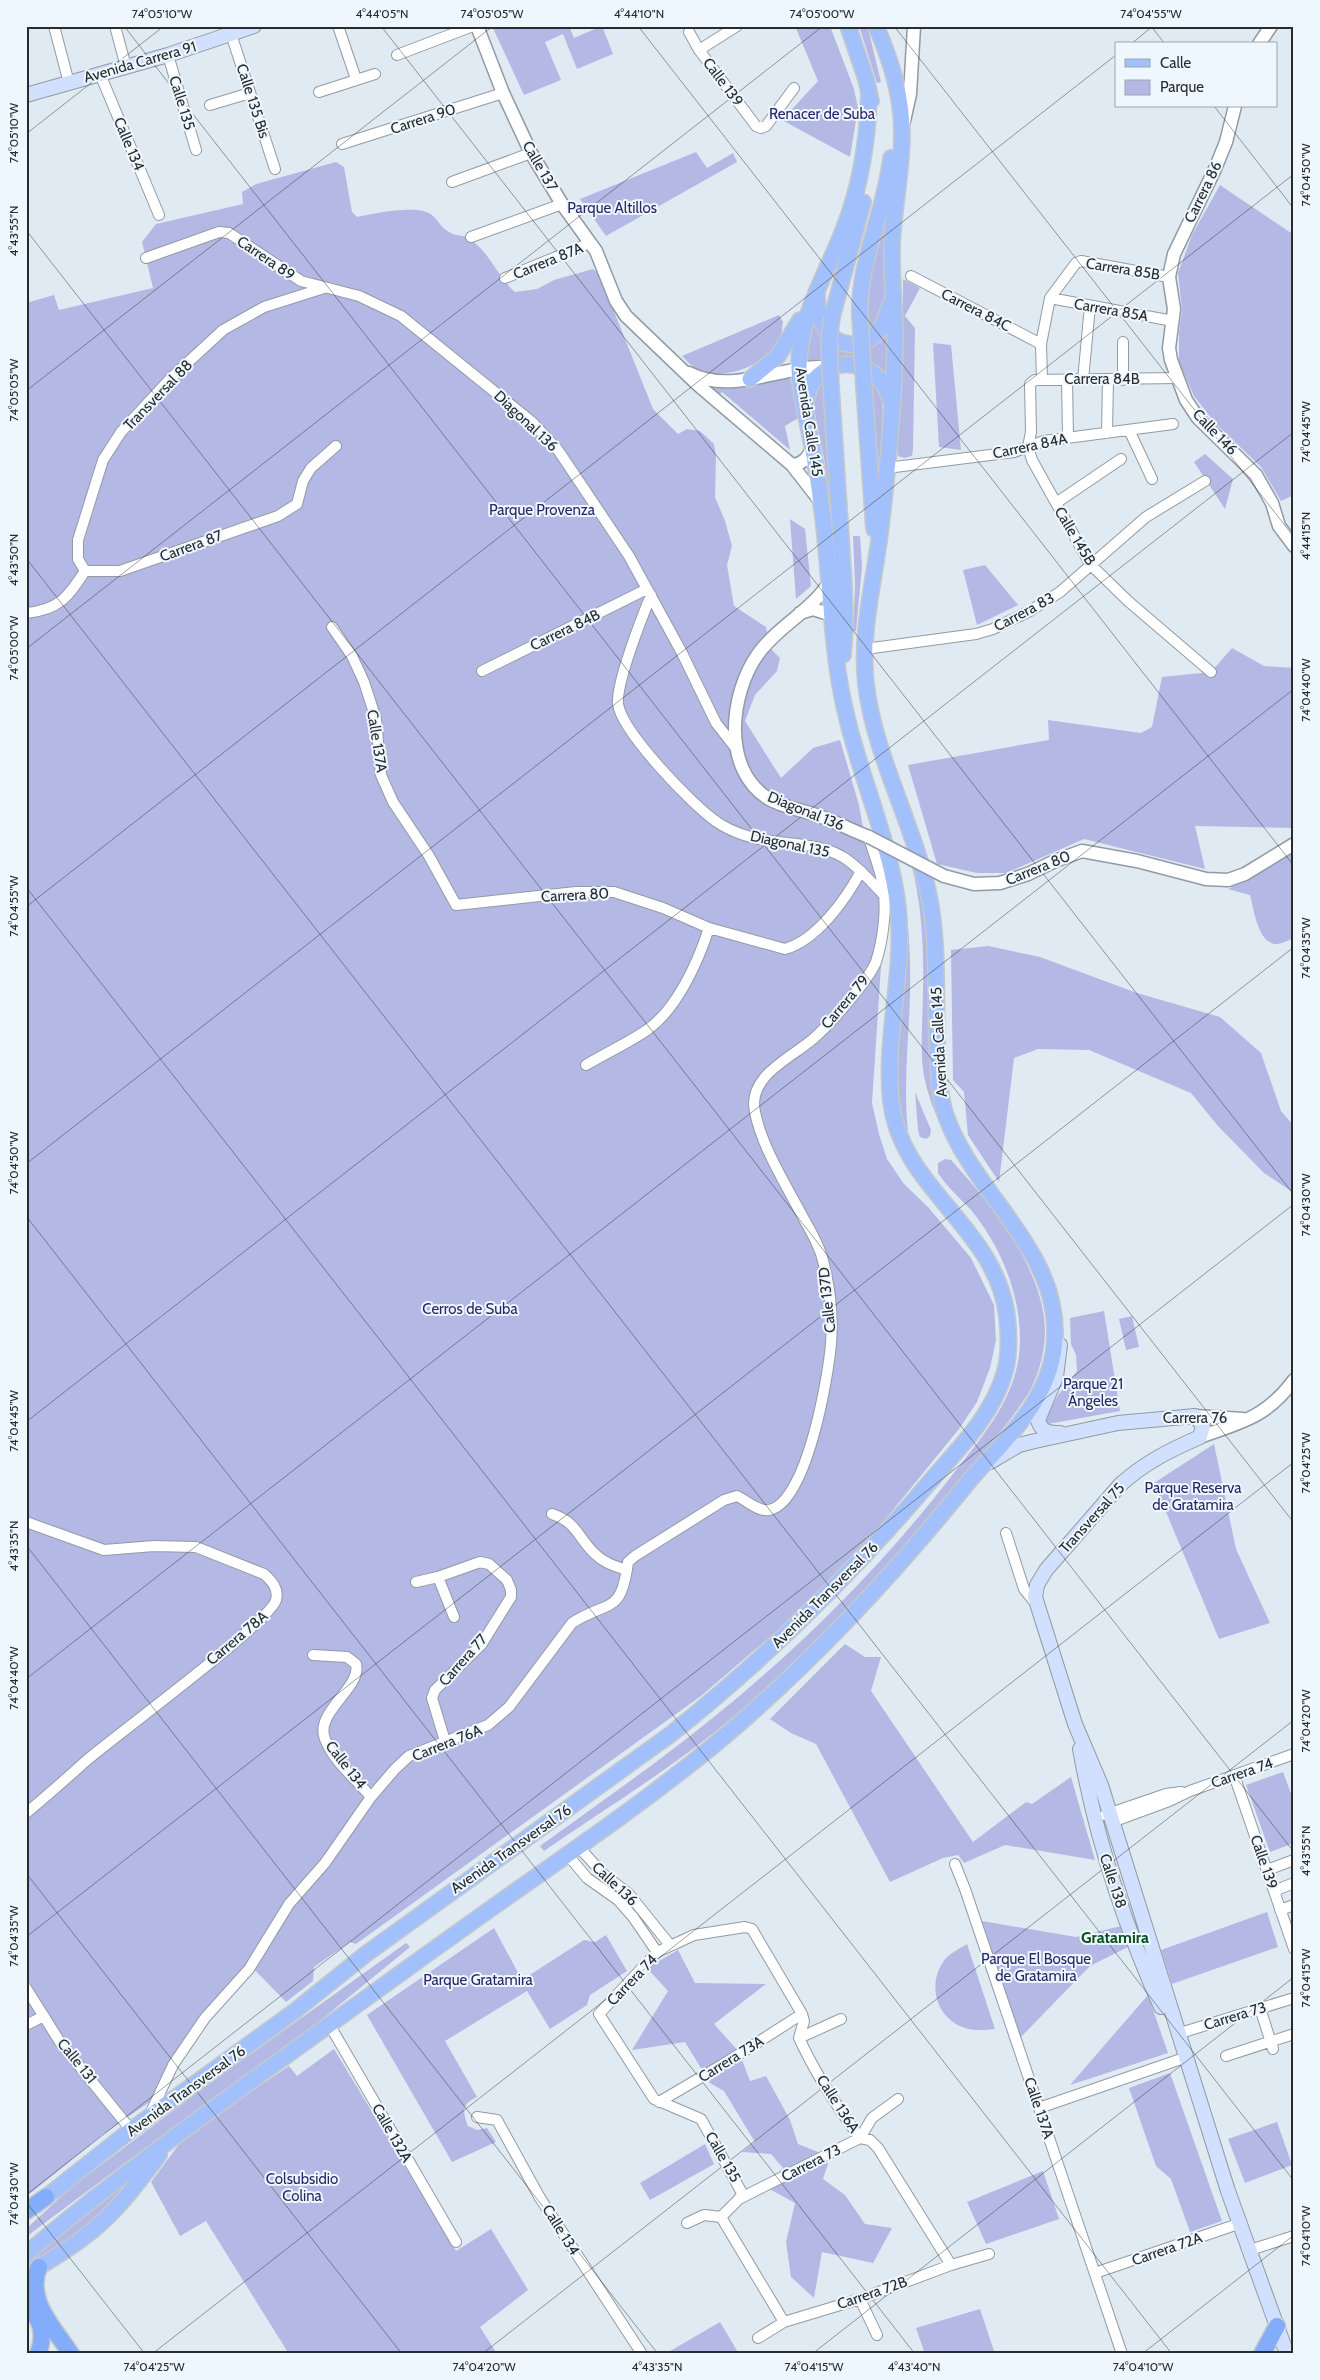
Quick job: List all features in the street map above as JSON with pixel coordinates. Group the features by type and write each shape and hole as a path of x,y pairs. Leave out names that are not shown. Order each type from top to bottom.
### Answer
{"highway":[{"path":"26,2212 46,2197"},
{"path":"33,2271 36,2296 71,2354"},
{"path":"26,2306 39,2320 42,2330 43,2337 38,2354"},
{"path":"1262,2354 1277,2326"}],"main road":[{"name":"Avenida Carrera 91","path":"26,95 168,55 254,26"},
{"name":"Avenida Calle 145","path":"843,702 844,584 829,338 832,317 870,167 874,124 869,92 848,26"},
{"name":"Avenida Calle 145","path":"876,26 895,75 902,134 892,246 895,343 887,468 865,649 865,677 874,727 910,830 928,889 936,959 937,1044 942,1104 950,1126 964,1154 1042,1274 1053,1306 1054,1347 1042,1390 1029,1412 977,1472"},
{"name":"Avenida Calle 145","path":"875,568 860,316 862,282 884,197 893,134 890,85 876,26"},
{"name":"Avenida Calle 145","path":"869,92 867,136 856,187 843,232 805,320 800,344 799,369 802,398 813,447 822,503 837,672 843,702 887,856 899,910 900,943 890,1058 892,1111 901,1140 913,1162 986,1256 1000,1286 1006,1308 1009,1341 1005,1371 992,1404 960,1446"},
{"path":"816,293 822,326 834,338 846,343 858,344 871,339 884,326 891,298 892,277"},
{"path":"750,379 778,356 816,293"},
{"path":"809,427 806,398 811,386 818,376 836,366 856,364 874,373 887,389 890,409"},
{"name":"Carrera 76","path":"1053,1306 1060,1330 1060,1358 1056,1377 1038,1420 1040,1426 1051,1433 1083,1432"},
{"path":"1196,1416 1203,1426 1200,1437"},
{"name":"Carrera 76","path":"977,1472 993,1459 1019,1445 1118,1423 1196,1416"},
{"name":"Transversal 75","path":"1036,1605 1035,1592 1040,1579 1120,1485 1160,1455 1200,1437"},
{"name":"Avenida Transversal 76","path":"46,2197 131,2130 296,2010 419,1914 657,1745 701,1710 794,1629 839,1584 883,1537 960,1446"},
{"name":"Avenida Transversal 76","path":"26,2254 84,2206 172,2138 573,1850 720,1740 766,1700 861,1606 977,1472"},
{"name":"Calle 138","path":"1036,1605 1105,1818 1129,1876 1184,2058 1220,2163 1238,2224 1287,2354"},
{"name":"Calle 138","path":"1105,1818 1112,1881 1131,1937 1184,2058"},
{"path":"1112,1881 1119,1874 1129,1876"},
{"name":"Avenida Transversal 76","path":"33,2271 102,2223 132,2190 172,2138"},
{"name":"Calle 138","path":"1220,2163 1232,2189 1253,2249 1262,2284"}],"street":[{"path":"54,26 70,83"},
{"path":"116,26 126,67"},
{"path":"338,26 356,79"},
{"path":"397,55 475,26"},
{"name":"Calle 137","path":"475,26 531,153 562,204 600,260 616,301 626,316 676,365 792,465 822,503"},
{"path":"699,50 738,26"},
{"path":"902,134 910,94 914,26"},
{"path":"1260,42 1271,26"},
{"name":"Calle 139","path":"689,32 699,50 756,126 760,128 766,126 794,88"},
{"name":"Calle 135 Bis","path":"231,34 275,169"},
{"name":"Calle 135","path":"168,55 196,150"},
{"name":"Calle 134","path":"100,74 159,215"},
{"path":"319,92 375,74"},
{"path":"210,105 250,93"},
{"name":"Carrera 90","path":"342,144 503,93"},
{"name":"Carrera 86","path":"1170,277 1174,254 1215,169 1226,142 1234,108"},
{"path":"452,182 531,153"},
{"path":"471,237 562,204"},
{"name":"Carrera 89","path":"146,258 219,232 229,233 301,281 324,288"},
{"name":"Carrera 87A","path":"505,278 590,243"},
{"name":"Carrera 85B","path":"1050,298 1076,263 1081,261 1170,277"},
{"name":"Carrera 84C","path":"910,276 1041,344"},
{"name":"Calle 146","path":"1170,277 1173,321 1169,348 1176,378 1186,400 1198,418 1256,475 1272,503 1279,526 1294,546"},
{"name":"Transversal 88","path":"85,571 78,559 78,540 103,460 121,432 171,378 223,330 264,307 324,288"},
{"name":"Diagonal 136","path":"324,288 359,296 401,316 532,422 558,450 629,556 716,723 738,751"},
{"path":"1042,379 1041,344 1050,298"},
{"name":"Carrera 85A","path":"1050,298 1173,321"},
{"path":"1083,380 1090,306"},
{"path":"1123,380 1124,342"},
{"name":"Calle 137","path":"676,365 704,379 734,381 799,369 836,366"},
{"name":"Carrera 84B","path":"1028,447 1032,432 1030,384 1035,380 1176,378"},
{"path":"1067,379 1068,437"},
{"path":"1107,433 1108,380"},
{"name":"Carrera 84A","path":"887,468 1014,452 1044,441 1173,424"},
{"path":"1129,430 1152,479"},
{"name":"Carrera 87","path":"85,571 120,571 278,516 297,504 303,481 311,468 336,446"},
{"path":"792,465 806,460 813,447"},
{"name":"Calle 145B","path":"1028,447 1032,460 1090,564 1128,601 1211,672"},
{"path":"1056,503 1121,460"},
{"name":"Carrera 83","path":"865,649 944,639 993,629 1030,611 1060,592 1146,517 1205,481"},
{"path":"26,613 40,612 57,606 72,591 85,571"},
{"name":"Diagonal 136","path":"830,581 824,590 770,640 750,666 739,699 735,725 738,751 746,773 767,798 866,836"},
{"name":"Carrera 84B","path":"482,671 649,592"},
{"name":"Diagonal 135","path":"649,592 621,683 618,704 630,729 657,764 686,795 717,822 745,836 828,850 844,858 861,871 885,896"},
{"path":"800,613 813,609 832,616"},
{"name":"Calle 137A","path":"332,626 352,656 364,682 376,719 381,775 393,802 429,856 456,905"},
{"name":"Carrera 80","path":"866,836 944,876 974,884 1000,883 1028,874 1082,851 1138,861 1206,879 1228,880 1245,874 1294,844"},
{"name":"Carrera 79","path":"755,1112 756,1092 764,1077 814,1038 858,990 879,950 885,896 866,836"},
{"name":"Carrera 80","path":"456,905 576,892 614,892 663,908 709,928 785,948 798,945 810,936 848,895 861,871"},
{"path":"586,1065 648,1029 677,998 699,958 709,928"},
{"name":"Calle 137D","path":"755,1112 772,1157 823,1259 832,1320 831,1344 823,1401 814,1437 792,1489 780,1504 771,1510 763,1510"},
{"name":"Carrera 76","path":"1196,1416 1248,1419 1271,1407 1294,1380"},
{"name":"Transversal 75","path":"1200,1437 1248,1419"},
{"name":"Carrera 76A","path":"149,2118 173,2065 205,2018 249,1969 289,1904 325,1863 371,1797 395,1769 410,1756 488,1726 509,1707 572,1624 586,1614 606,1608 618,1600 623,1590 628,1562 635,1556 724,1500 737,1496 763,1510"},
{"path":"552,1514 566,1518 593,1553 605,1562 627,1570"},
{"name":"Carrera 78A","path":"26,1522 104,1550 154,1546 196,1547 264,1574 271,1580 276,1590 276,1600 271,1610 87,1760 26,1813"},
{"name":"Calle 138","path":"1006,1533 1024,1589 1036,1605"},
{"name":"Carrera 77","path":"438,1577 480,1562 489,1564 507,1580 511,1590 511,1597 481,1645 435,1690 432,1698 446,1741"},
{"path":"416,1582 438,1577 454,1618"},
{"name":"Calle 134","path":"313,1655 347,1657 356,1664 357,1669 327,1717 322,1732 329,1748 371,1797"},
{"name":"Carrera 74","path":"1105,1818 1170,1801 1190,1791 1294,1754"},
{"name":"Calle 139","path":"1234,1775 1294,1950"},
{"name":"Calle 136","path":"573,1850 628,1893 670,1945"},
{"name":"Calle 136","path":"573,1850 587,1878 618,1900 633,1917 657,1952"},
{"path":"1267,1870 1294,1860"},
{"name":"Calle 137A","path":"955,1864 1122,2354"},
{"path":"1274,1891 1294,1884"},
{"path":"1280,1910 1294,1905"},
{"path":"633,1917 643,1910"},
{"name":"Carrera 74","path":"599,2014 657,1952 694,1935 745,1926 752,1929 802,2014"},
{"name":"Calle 131","path":"26,1988 60,2042 131,2130"},
{"name":"Carrera 73","path":"1177,2034 1294,1998"},
{"path":"26,2008 41,2012"},
{"path":"1260,2008 1272,2045"},
{"path":"26,2024 41,2012"},
{"name":"Calle 135","path":"599,2014 650,2095 659,2102 701,2119 741,2188 742,2193 739,2199 721,2217"},
{"path":"799,2038 804,2021 802,2014"},
{"name":"Carrera 73A","path":"659,2102 727,2062 802,2014"},
{"path":"799,2038 841,2019"},
{"name":"Calle 132A","path":"329,2024 456,2242"},
{"path":"1226,2056 1272,2045 1294,2034"},
{"name":"Calle 136A","path":"799,2038 846,2118 860,2138 870,2140 878,2148 951,2265"},
{"path":"1039,2108 1184,2058"},
{"path":"860,2138 872,2118 898,2099"},
{"name":"Calle 134","path":"477,2117 497,2120 540,2198 642,2354"},
{"name":"Carrera 73","path":"739,2199 860,2138"},
{"path":"687,2223 706,2214 721,2217 784,2322"},
{"name":"Carrera 72A","path":"1095,2273 1238,2224"},
{"path":"1253,2249 1294,2236"},
{"name":"Carrera 72B","path":"758,2338 784,2322 860,2299 951,2265 989,2254"},
{"path":"860,2299 877,2335"}],"green space":[{"path":"492,26 569,26 574,38 602,26 613,54 577,69 563,34 545,42 561,80 524,95"},
{"name":"Renacer de Suba","path":"795,26 830,26 854,89 858,108 850,157 782,120 818,81"},
{"path":"859,26 868,28 881,82 877,83"},
{"name":"Parque Altillos","path":"696,152 707,168 733,153 737,162 606,236 580,199"},
{"name":"Cerros de Suba","path":"336,162 344,167 352,212 357,217 396,210 427,212 452,234 472,240 487,255 504,281 515,292 537,289 554,280 593,269 599,274 653,409 678,434 687,429 700,431 714,444 716,456 715,497 725,521 732,546 727,565 734,606 766,627 770,648 780,658 777,671 755,695 745,721 781,778 813,748 840,740 859,805 863,828 877,872 883,936 872,1103 879,1134 887,1159 904,1184 928,1207 971,1258 994,1305 996,1340 990,1368 977,1402 959,1429 884,1521 831,1578 778,1630 701,1696 356,1944 350,1942 314,1967 313,1981 286,2002 248,1963 196,2023 151,2101 102,2135 26,2197 26,303 54,295 59,310 153,288 142,242 156,224 243,204 242,192 256,184"},
{"path":"1220,185 1294,235 1294,495 1281,501 1261,467 1215,423 1194,396 1179,362 1179,333 1182,309 1178,273 1192,235"},
{"path":"888,199 884,308 867,336 865,300"},
{"path":"903,279 920,288 905,316 915,328 913,449 912,456 904,458 898,456 897,444 901,401"},
{"path":"779,315 783,322 779,341 773,350 754,364 731,372 707,373 695,368 682,356"},
{"path":"811,317 819,332 858,351 880,343 889,332 888,385 858,357 833,356 804,362"},
{"path":"933,343 951,345 961,450 939,447"},
{"path":"825,375 840,584 824,458 813,396"},
{"path":"869,375 882,396 883,416 877,507"},
{"path":"788,376 800,417 785,426 790,450 722,392 717,397 701,385"},
{"path":"1205,454 1233,479 1225,509 1194,462"},
{"path":"790,519 805,529 811,586 796,599"},
{"path":"853,536 860,536 862,567 856,631 853,631 855,585"},
{"path":"985,565 1018,605 977,625 963,570"},
{"path":"1232,648 1264,666 1294,668 1294,828 1195,826 1205,869 1084,839 1006,873 977,873 937,864 908,765 1049,740 1048,720 1141,733 1152,727 1162,677 1211,672"},
{"path":"1294,853 1294,938 1278,944 1271,943 1261,933 1250,895 1228,889"},
{"path":"895,862 898,863 904,895 910,960 906,1079 908,1131 904,1133 897,1105"},
{"path":"912,867 918,871 923,894 946,1127 942,1129 928,1093 923,1070 923,944 918,897"},
{"path":"988,946 1040,957 1137,993 1220,1017 1261,1053 1281,1111 1294,1126 1294,1193 1264,1173 1218,1126 1191,1093 1089,1050 1038,1049 1014,1058 999,1182 968,1135 964,1092 953,1080 951,950"},
{"path":"915,1092 931,1130 930,1136 926,1139 920,1137 918,1130"},
{"path":"945,1159 951,1160 999,1218 1026,1263 1036,1286 1043,1310 1045,1334 1039,1368 1029,1393 1001,1432 908,1542 798,1658 716,1731 643,1784 544,1851 540,1846 694,1733 748,1689 811,1632 899,1540 965,1459 998,1412 1014,1378 1018,1359 1020,1339 1016,1304 1006,1270 991,1238 971,1210 949,1188 938,1173 938,1163"},
{"name":"Parque 21 Ángeles","path":"1104,1311 1120,1411 1048,1424 1045,1419 1058,1395 1077,1371 1076,1355 1071,1344 1070,1318"},
{"path":"1132,1316 1139,1347 1126,1350 1119,1319"},
{"name":"Parque Reserva de Gratamira","path":"1214,1444 1236,1549 1270,1623 1219,1639 1154,1483"},
{"path":"845,1644 865,1657 881,1657 871,1691 973,1842 1026,1802 1032,1804 1071,1777 1095,1860 1005,1845 964,1863 958,1855 943,1858 890,1882 816,1744 791,1733 770,1719"},
{"path":"1283,1772 1294,1802 1294,1843 1270,1852 1246,1785"},
{"path":"1267,1912 1278,1947 1172,1984 1161,1950"},
{"name":"Parque El Bosque de Gratamira","path":"982,1921 1076,1937 1121,1926 1128,1947 1090,1966 1020,2038"},
{"name":"Parque Gratamira","path":"494,1928 522,1980 584,1940 595,1942 606,1935 627,1971 590,1995 587,2005 550,2029 527,1991 445,2041 477,2097 468,2102 465,2108 464,2112 468,2126 477,2130 487,2128 496,2142 452,2162 367,2015"},
{"path":"406,1943 410,1947 304,2034 133,2157 26,2237 26,2229 66,2192 93,2171 202,2089"},
{"path":"967,1944 995,2029 972,2030 955,2024 942,2009 938,2001 936,1981 938,1971 945,1959"},
{"path":"678,1950 695,1983 766,1984 714,2024 739,2052 750,2081 766,2076 790,2120 798,2144 818,2152 828,2164 823,2179 845,2195 865,2224 892,2228 873,2263 822,2252 814,2298 791,2277 786,2242 795,2203 764,2186 783,2168 771,2154 742,2152 755,2142 724,2091 710,2083 685,2042 632,2050 668,1991 647,1968"},
{"path":"1148,1995 1168,2053 1070,2085"},
{"name":"Colsubsidio Colina","path":"334,2049 456,2251 491,2229 528,2290 480,2327 497,2354 289,2354 206,2221 180,2236 151,2182 180,2143 219,2113 289,2066 297,2076"},
{"path":"1170,2073 1222,2221 1190,2232 1171,2179 1156,2166 1129,2088"},
{"path":"1277,2122 1292,2165 1245,2183 1228,2139"},
{"path":"705,2144 714,2164 650,2200 640,2183"},
{"path":"145,2164 92,2225 26,2266 26,2260"},
{"path":"1043,2171 1059,2219 986,2244 967,2202"},
{"path":"980,2309 995,2354 925,2354 916,2328"},
{"path":"720,2322 739,2354 665,2354"}],"district":[{"name":"Gratamira","path":"1115,1937"}],"park label":[{"name":"Parque Provenza","path":"542,510"}]}
